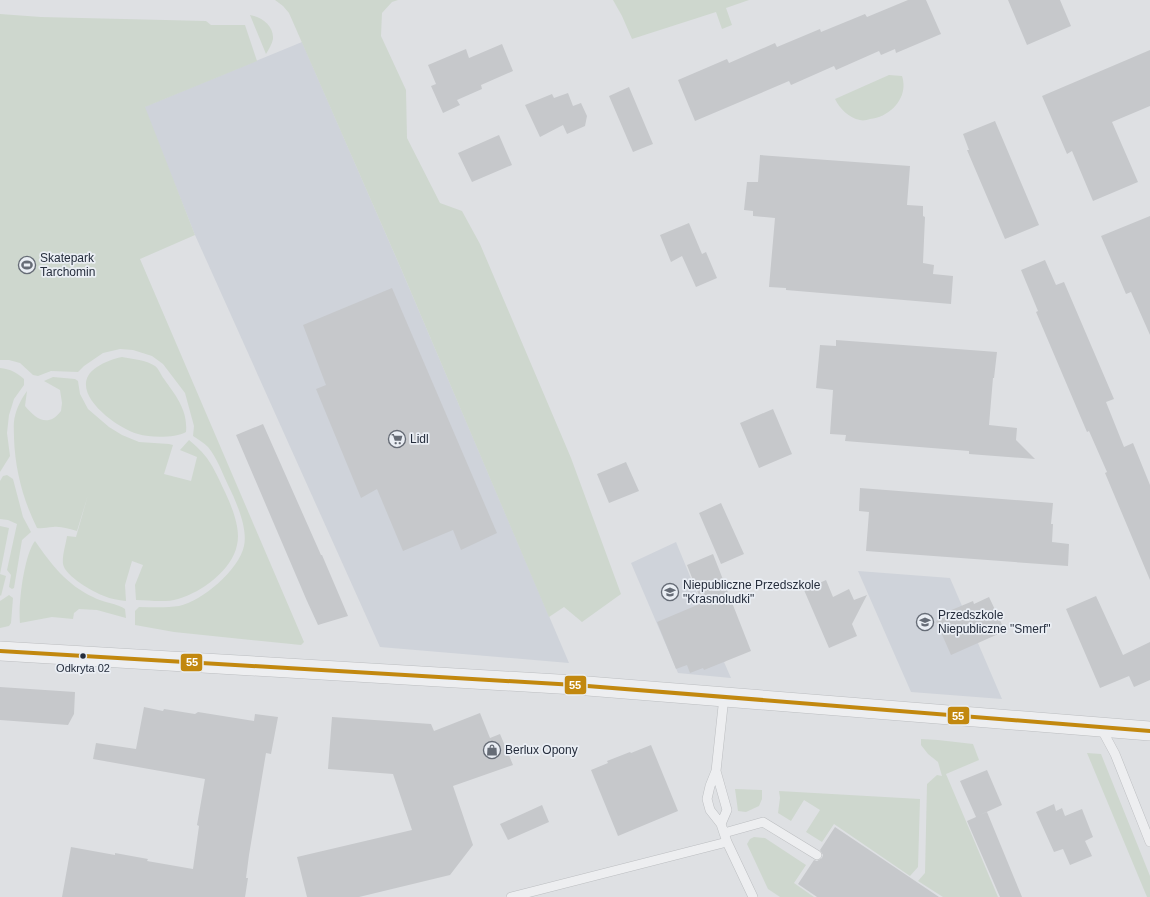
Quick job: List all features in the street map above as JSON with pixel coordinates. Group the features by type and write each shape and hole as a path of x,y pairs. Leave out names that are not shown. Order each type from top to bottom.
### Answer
{"street":[{"path":"0,650 575,685 1150,731"}],"lane":[{"path":"724,697 716,771 707,799 710,810 721,824 751,895 761,897"},
{"path":"1101,728 1115,754 1150,842"},
{"path":"716,771 727,810 721,824"},
{"path":"512,897 726,838 763,822 817,855"}],"shaded area":[{"path":"275,0 398,0 392,2 382,13 381,36 406,90 407,138 440,203 462,211 480,244 571,458 621,594 582,622 564,607 549,617 402,271 289,13"},
{"path":"613,0 749,0 726,8 732,25 722,29 716,12 632,39"},
{"path":"0,14 41,17 206,21 211,25 245,25 257,61 145,107 195,235 140,259 304,642 301,645 174,632 135,625 135,611 139,607 179,606 198,598 208,591 235,565 241,555 245,539 243,523 219,465 208,447 193,436 194,426 185,393 163,364 152,356 133,350 120,349 103,353 78,372 51,371 38,376 33,375 20,363 9,360 0,360"},
{"path":"250,15 263,20 272,30 273,39 266,54"},
{"path":"302,42 402,271 569,663 380,647 195,235 144,107"},
{"path":"889,75 902,76 903,91 896,105 885,114 865,120 856,119 845,112 835,99"},
{"path":"122,357 144,361 159,370 173,391 183,410 186,432 163,437 138,434 106,416 96,406 89,396 86,386 88,376 100,365"},
{"path":"0,368 10,370 18,374 24,379 24,385 14,399 9,415 7,433 10,456 0,472"},
{"path":"53,377 75,379 78,381 80,394 88,409 109,427 122,435 139,442 173,445 164,474 191,481 197,457 180,450 189,440 207,458 225,492 235,518 238,532 237,545 234,554 229,563 215,579 197,591 178,599 162,601 136,600 135,585 143,565 132,561 125,585 126,601 112,599 99,594 80,583 69,574 63,564 67,536 76,537 88,495 77,531 59,527 37,528 24,495 18,473 15,450 14,419 18,406 27,391 25,406 38,418 42,420 51,419 61,411 62,403 60,390 44,381"},
{"path":"7,475 13,479 23,517 31,532 22,540 14,588 12,589 9,587 11,575 7,570 17,524 8,520 0,519 0,481 3,476"},
{"path":"0,526 9,528 0,574"},
{"path":"35,541 47,558 67,580 96,599 125,609 126,618 97,610 79,609 74,613 73,619 52,617 20,623 20,605 25,568 31,548"},
{"name":"Niepubliczne Przedszkole \"Krasnoludki\"","path":"676,542 726,661 724,662 731,678 678,673 631,563"},
{"name":"Przedszkole Niepubliczne \"Smerf\"","path":"858,571 950,578 1002,699 911,692"},
{"path":"0,574 6,576 1,596 0,595"},
{"path":"9,595 13,598 11,623 9,626 0,628 0,601"},
{"path":"921,739 973,744 979,760 946,774 998,897 943,897 918,881 925,873 927,784 937,775 942,776 938,762 928,754 921,745"},
{"path":"1087,753 1101,754 1150,876 1150,897 1147,897"},
{"path":"735,789 762,790 762,799 759,806 746,812 738,811"},
{"path":"779,791 920,799 918,867 910,876 834,824 822,842 806,832 820,810 804,800 791,821 778,813 780,798"},
{"path":"754,837 765,838 806,865 794,883 814,897 780,897 768,889 747,844 750,839"}],"building":[{"path":"908,0 926,0 941,34 896,53 895,49 881,55 879,51 836,70 834,66 791,85 789,81 695,121 678,80 727,59 729,63 775,43 777,47 820,29 821,32 865,14 867,17"},
{"path":"1008,0 1060,0 1071,26 1027,45"},
{"path":"502,44 513,71 481,85 482,89 457,100 460,105 443,113 431,86 436,84 428,65 466,49 469,58"},
{"path":"1150,50 1150,106 1112,122 1138,182 1093,201 1072,151 1067,154 1042,96"},
{"path":"629,87 653,144 633,152 609,96"},
{"path":"568,93 573,106 581,103 587,116 585,126 567,134 563,125 540,137 525,105 552,94 554,98"},
{"path":"995,121 1039,225 1005,239 967,150 969,150 963,134"},
{"path":"499,135 512,165 472,182 458,153"},
{"path":"760,155 910,166 907,205 923,206 923,216 925,217 923,263 934,265 933,274 953,276 951,304 786,290 786,288 769,287 775,218 753,216 753,211 744,210 747,182 758,182"},
{"path":"1150,216 1150,335 1131,292 1126,294 1101,236"},
{"path":"689,223 702,254 706,252 717,278 696,287 682,256 671,262 660,235"},
{"path":"1045,260 1056,285 1064,282 1114,399 1106,402 1124,447 1133,443 1150,485 1150,580 1105,473 1107,472 1089,431 1087,432 1036,312 1038,311 1021,270"},
{"name":"Lidl","path":"392,288 497,533 461,550 453,530 403,551 377,489 361,498 316,389 326,385 303,325"},
{"path":"836,340 997,352 989,425 1017,428 1016,440 1035,459 969,454 969,451 845,441 846,435 830,434 833,390 816,388 820,345 836,346"},
{"path":"773,409 792,454 759,468 740,423"},
{"path":"263,424 348,616 318,625 307,601 236,435"},
{"path":"626,462 639,491 609,503 597,474"},
{"path":"860,488 1053,503 1051,524 1053,524 1052,542 1069,544 1068,566 866,551 869,512 859,511"},
{"path":"721,503 744,554 721,564 699,513"},
{"path":"713,554 751,651 704,670 703,668 690,673 687,665 676,669 657,622 702,603 687,565"},
{"path":"826,580 833,597 849,589 854,600 867,595 852,624 857,636 829,648 804,590"},
{"path":"1096,596 1123,655 1150,642 1150,680 1134,687 1129,676 1100,688 1066,609"},
{"path":"989,597 1005,631 951,655 936,621 951,614 949,611 973,601 974,604"},
{"path":"0,687 75,692 74,714 68,725 0,720"},
{"path":"144,707 163,711 164,709 195,714 198,712 254,721 255,714 278,717 271,754 266,753 249,855 245,897 62,897 71,847 115,855 115,853 148,859 147,861 193,869 199,826 197,825 205,779 93,759 96,743 136,749"},
{"path":"480,713 490,738 500,734 513,765 453,786 473,845 450,875 359,897 307,897 297,857 412,830 393,774 328,769 332,717 431,724 434,731"},
{"path":"651,745 678,811 618,836 591,770 608,763 607,761"},
{"path":"987,770 1002,805 980,815 987,812 1022,897 1000,897 967,821 976,817 960,781"},
{"path":"1054,804 1056,811 1062,808 1065,816 1082,809 1093,837 1085,841 1092,856 1070,865 1063,849 1054,852 1036,812"},
{"path":"542,805 549,822 508,840 500,824"},
{"path":"835,827 939,897 817,897 798,884 814,860 817,861 822,858 823,855 820,850"}],"transit line":[{"name":"55","path":"0,651 575,685 1150,731"}],"place":[{"name":"Skatepark Tarchomin","path":"27,265"},
{"name":"Lidl","path":"397,439"},
{"name":"Niepubliczne Przedszkole \"Krasnoludki\"","path":"670,592"},
{"name":"Przedszkole Niepubliczne \"Smerf\"","path":"925,622"},
{"name":"Odkryta 02","path":"83,656"},
{"name":"Berlux Opony","path":"492,750"}]}
